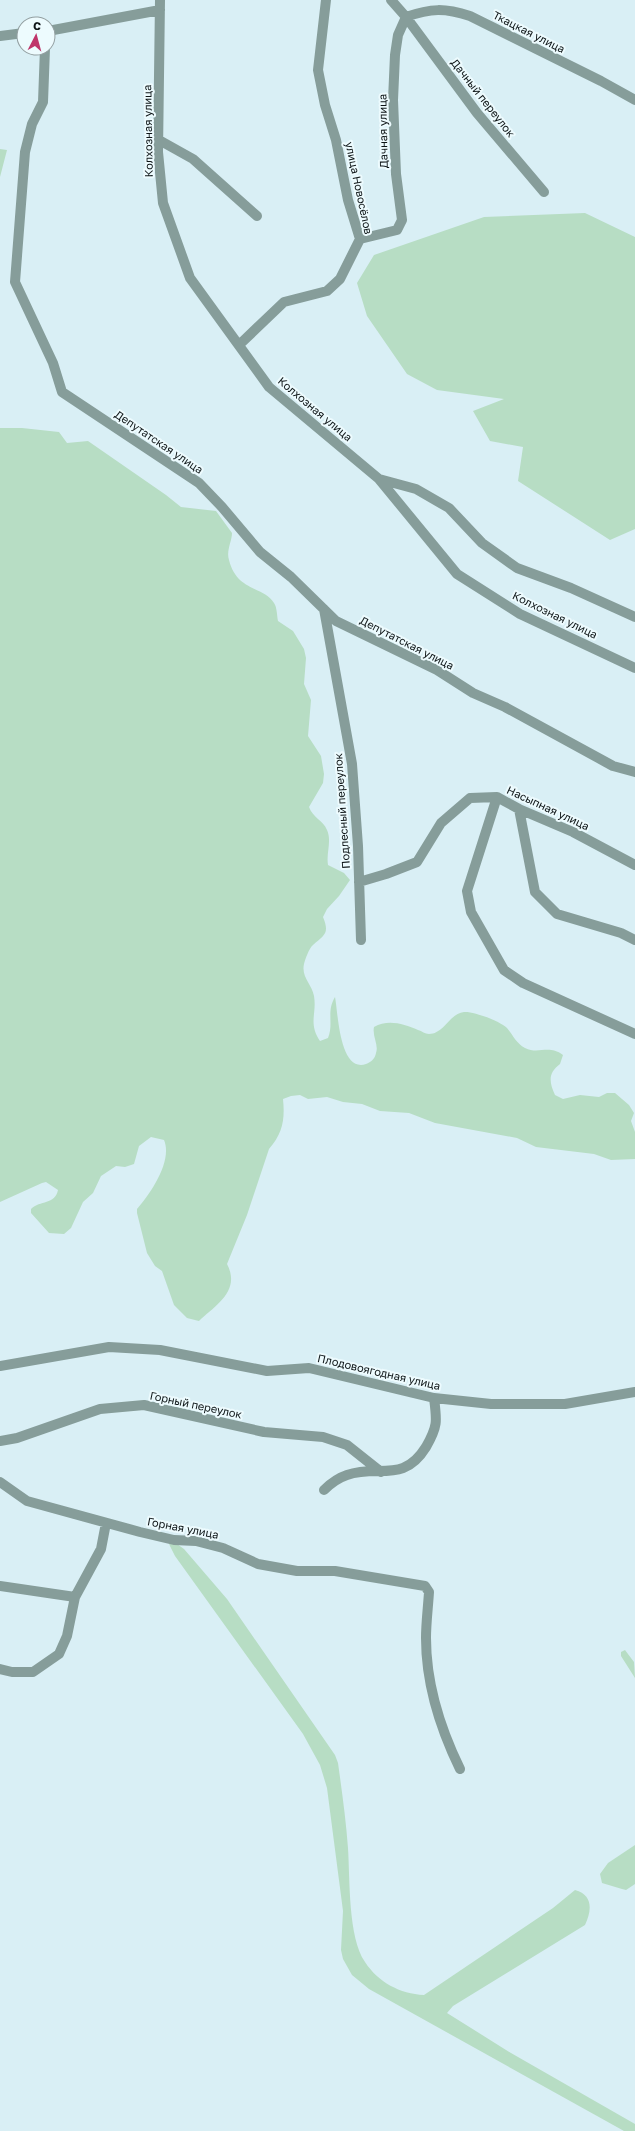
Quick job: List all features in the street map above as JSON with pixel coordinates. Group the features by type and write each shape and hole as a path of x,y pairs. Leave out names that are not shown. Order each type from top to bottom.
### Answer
{"street":[{"name":"улица Новосёлов","path":"239,345 284,302 327,291 340,279 360,239 348,200 336,140 325,105 318,70 326,0"},
{"path":"391,0 406,17"},
{"path":"56,30 160,5"},
{"name":"Колхозная улица","path":"160,5 159,140 163,203 190,278 269,387 379,479 457,574 520,614 635,668"},
{"name":"Ткацкая улица","path":"406,17 435,9 450,10 470,16 601,81 635,100"},
{"name":"Дачная улица","path":"360,239 397,230 402,220 396,174 393,100 398,35 406,17"},
{"name":"Дачный переулок","path":"406,17 477,113 544,192"},
{"path":"0,36 16,35"},
{"name":"Депутатская улица","path":"45,56 43,102 32,124 25,152 15,282 53,362 62,392 199,483 222,507 260,552 291,577 336,621 437,670 473,693 505,707 613,766 635,772"},
{"path":"159,140 193,159 257,216"},
{"path":"379,479 416,489 449,508 482,543 517,568 571,588 635,617"},
{"name":"Подлесный переулок","path":"324,609 352,764 361,940"},
{"path":"497,797 467,890 471,912 504,970 523,983 635,1034"},
{"name":"Насыпная улица","path":"359,882 386,874 417,862 441,823 470,798 497,797 519,809 573,832 635,865"},
{"path":"519,809 535,892 557,914 621,933 635,940"},
{"name":"Плодовоягодная улица","path":"0,1366 109,1347 160,1350 267,1371 309,1368 434,1398 491,1404 565,1404 635,1392"},
{"path":"324,1490 332,1482 348,1475 393,1472 407,1467 418,1459 436,1426 434,1398"},
{"name":"Горный переулок","path":"0,1441 17,1438 100,1409 144,1405 264,1432 322,1437 347,1444 381,1472"},
{"name":"Горная улица","path":"0,1482 27,1502 106,1524 174,1540 196,1541 223,1548 258,1564 296,1571 335,1571 425,1586 429,1592 426,1638 428,1673 448,1745 460,1769"},
{"path":"0,1669 12,1672 33,1672 59,1654 67,1636 75,1597 101,1549 106,1524"},
{"path":"0,1586 75,1597"}],"green space":[{"path":"0,149 7,150 0,177"},
{"path":"585,213 635,237 635,529 610,540 518,481 523,447 490,441 473,411 504,399 437,390 407,374 367,316 357,283 374,255 484,217"},
{"path":"0,428 22,428 59,432 67,443 88,441 181,507 216,511 232,533 228,557 238,578 270,598 276,607 278,621 293,631 304,649 306,658 304,684 311,700 308,736 321,756 324,774 323,783 309,807 327,830 329,843 328,865 344,873 350,880 339,896 327,909 323,917 326,927 325,934 307,954 303,969 314,996 314,1029 320,1041 328,1038 330,1033 330,1013 332,1002 335,997 339,1027 345,1050 350,1059 357,1064 366,1064 375,1057 377,1047 374,1027 379,1025 385,1023 402,1024 429,1034 439,1031 459,1013 468,1012 486,1017 504,1025 525,1048 530,1050 553,1050 563,1055 560,1064 553,1071 551,1078 555,1095 563,1099 580,1095 599,1097 607,1093 615,1093 629,1105 634,1113 631,1121 635,1132 635,1159 611,1160 594,1154 536,1147 517,1138 435,1123 409,1113 380,1111 362,1104 343,1102 327,1097 308,1099 300,1095 291,1096 283,1099 284,1113 282,1126 274,1143 269,1149 247,1215 227,1264 231,1274 229,1290 225,1297 199,1321 187,1318 174,1305 162,1271 155,1266 147,1253 137,1213 137,1209 154,1186 163,1167 166,1148 164,1140 151,1137 139,1146 134,1164 125,1167 116,1166 101,1176 93,1193 83,1202 71,1228 64,1234 49,1233 31,1213 31,1209 35,1206 51,1200 56,1195 58,1190 46,1182 0,1202"},
{"path":"169,1544 177,1544 184,1549 227,1599 335,1755 338,1763 346,1827 351,1908 355,1938 359,1951 365,1962 383,1981 390,1986 406,1992 424,1995 553,1908 575,1890 585,1895 588,1899 590,1909 585,1925 453,2006 447,2013 511,2053 635,2124 635,2131 624,2131 369,1989 352,1975 343,1959 341,1950 343,1911 327,1788 320,1765 303,1734 175,1556"},
{"path":"625,1650 634,1662 635,1678 621,1656 621,1652"},
{"path":"635,1845 635,1884 626,1890 602,1883 600,1874 608,1863"}]}
